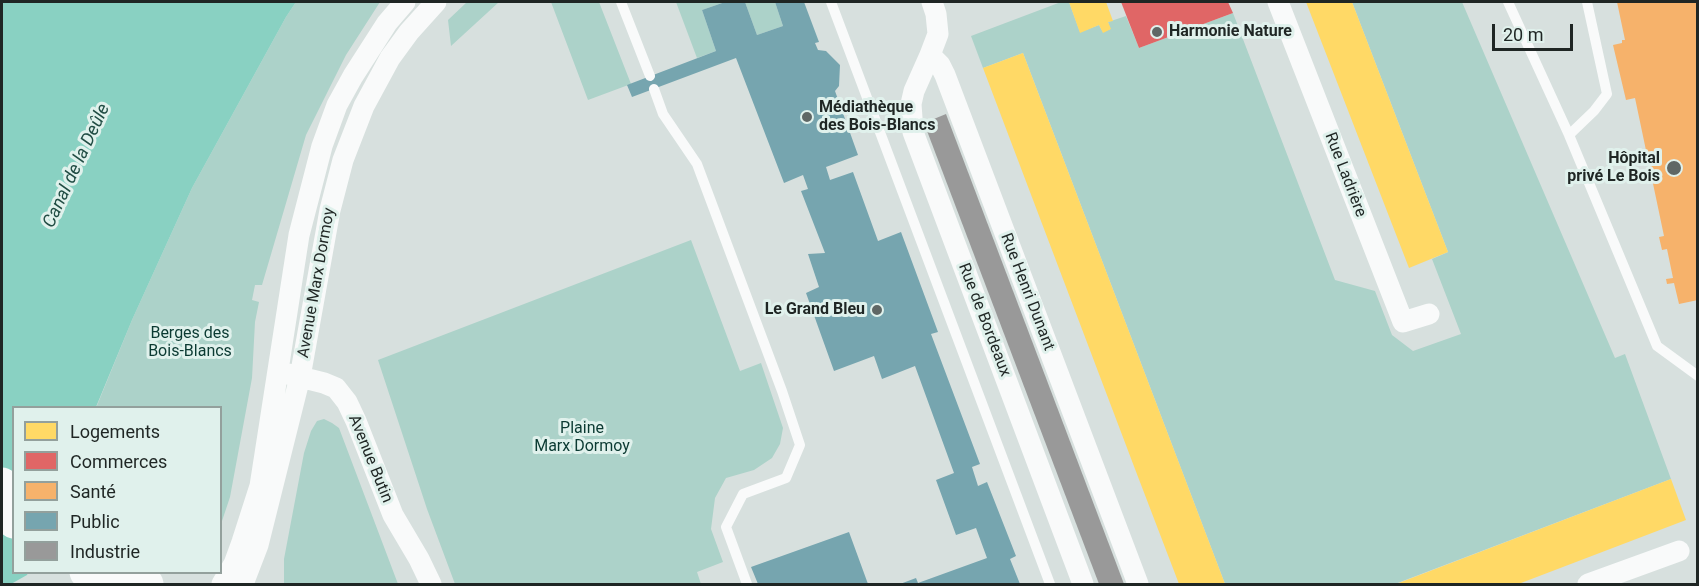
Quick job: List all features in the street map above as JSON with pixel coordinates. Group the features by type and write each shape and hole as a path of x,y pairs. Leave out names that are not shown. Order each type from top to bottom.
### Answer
{"main road":[{"path":"87,574 102,585"},
{"path":"131,574 147,585"}],"street":[{"name":"Avenue Marx Dormoy","path":"222,585 234,564 260,486 279,371 290,285 299,235 315,170 337,105 387,23 405,2"},
{"name":"Avenue Marx Dormoy","path":"243,585 258,545 300,377 330,210 343,160 364,106 390,58 409,32 436,2"},
{"path":"930,55 938,33 932,2"},
{"name":"Rue Ladrière","path":"1278,2 1403,322 1429,315"},
{"name":"Rue de Bordeaux","path":"930,55 914,91 911,104 913,132 1083,585"},
{"name":"Rue Henri Dunant","path":"930,55 940,65 945,75 1138,585"},
{"name":"Avenue Butin","path":"279,371 336,388 347,402 393,515 419,559 431,585"},
{"path":"1588,585 1678,551"}],"lane":[{"path":"621,2 650,76"},
{"path":"831,2 1050,585"},
{"path":"1508,2 1569,135 1656,346 1698,375"},
{"path":"1569,135 1594,111 1607,94 1587,2"},
{"path":"654,89 663,114 697,164 800,445 786,478 743,494 726,527 747,585"}],"green space":[{"name":"Berges des Bois-Blancs","path":"296,2 380,2 346,55 306,135 262,285 255,285 252,300 259,302 255,322 252,378 230,497 222,521 222,406 97,406 132,320 192,188"},
{"path":"467,2 499,2 451,46 448,20"},
{"path":"551,2 599,2 631,84 588,100"},
{"path":"676,2 725,2 702,10 716,51 697,58"},
{"path":"745,2 775,2 783,26 757,35"},
{"path":"1061,2 1069,2 1080,32 1099,25 1103,32 1110,29 1108,22 1126,16 1139,48 1233,13 1335,280 1375,291 1392,335 1413,351 1461,334 1432,259 1448,252 1352,2 1462,2 1615,358 1625,354 1671,479 1395,584 1225,584 1023,53 983,68 971,36"},
{"name":"Plaine Marx Dormoy","path":"691,240 740,371 761,363 783,428 780,444 772,458 754,470 726,478 715,498 711,529 723,562 697,572 701,584 455,584 427,509 378,360"},
{"path":"324,419 339,428 398,584 284,584 284,559 304,453 311,431 317,421"}],"water":[{"name":"Canal de la Deûle","path":"2,2 296,2 192,188 132,320 96,406 12,406 12,574 28,574 11,584 2,584"}],"building: Logements":[{"path":"1069,2 1106,2 1113,21 1108,22 1111,29 1103,33 1099,25 1080,33"},
{"path":"1306,2 1352,2 1448,252 1409,268"},
{"path":"1023,53 1225,584 1179,584 1135,469 983,68"},
{"path":"1671,479 1686,520 1521,583 1396,584"}],"building: Commerces":[{"name":"Harmonie Nature","path":"1121,2 1228,2 1233,13 1139,48"}],"building: Santé":[{"name":"Hôpital privé Le Bois","path":"1617,2 1698,2 1698,300 1679,304 1674,283 1667,284 1666,279 1673,278 1667,249 1662,250 1659,237 1664,236 1635,98 1626,100 1613,45 1625,40"}],"building: Public":[{"path":"725,2 745,2 757,35 783,26 775,2 804,2 819,42 815,43 818,50 826,51 840,65 839,86 835,91 858,155 826,167 830,180 853,172 878,241 901,232 938,332 931,334 980,464 972,467 978,486 987,482 1016,556 1010,559 1020,584 900,584 916,578 918,583 987,558 976,528 956,535 936,480 954,473 915,366 882,379 874,356 834,371 806,293 819,287 808,254 825,253 801,191 808,189 803,175 784,183 736,58 632,97 627,85 716,51 702,10"},
{"path":"849,532 868,584 758,584 751,567"}],"building: Industrie":[{"path":"946,114 1124,584 1099,584 924,123"}],"place":[{"name":"Harmonie Nature","path":"1157,32"},
{"name":"Médiathèque des Bois-Blancs","path":"807,117"},
{"name":"Hôpital privé Le Bois","path":"1674,168"},
{"name":"Le Grand Bleu","path":"877,310"}]}
